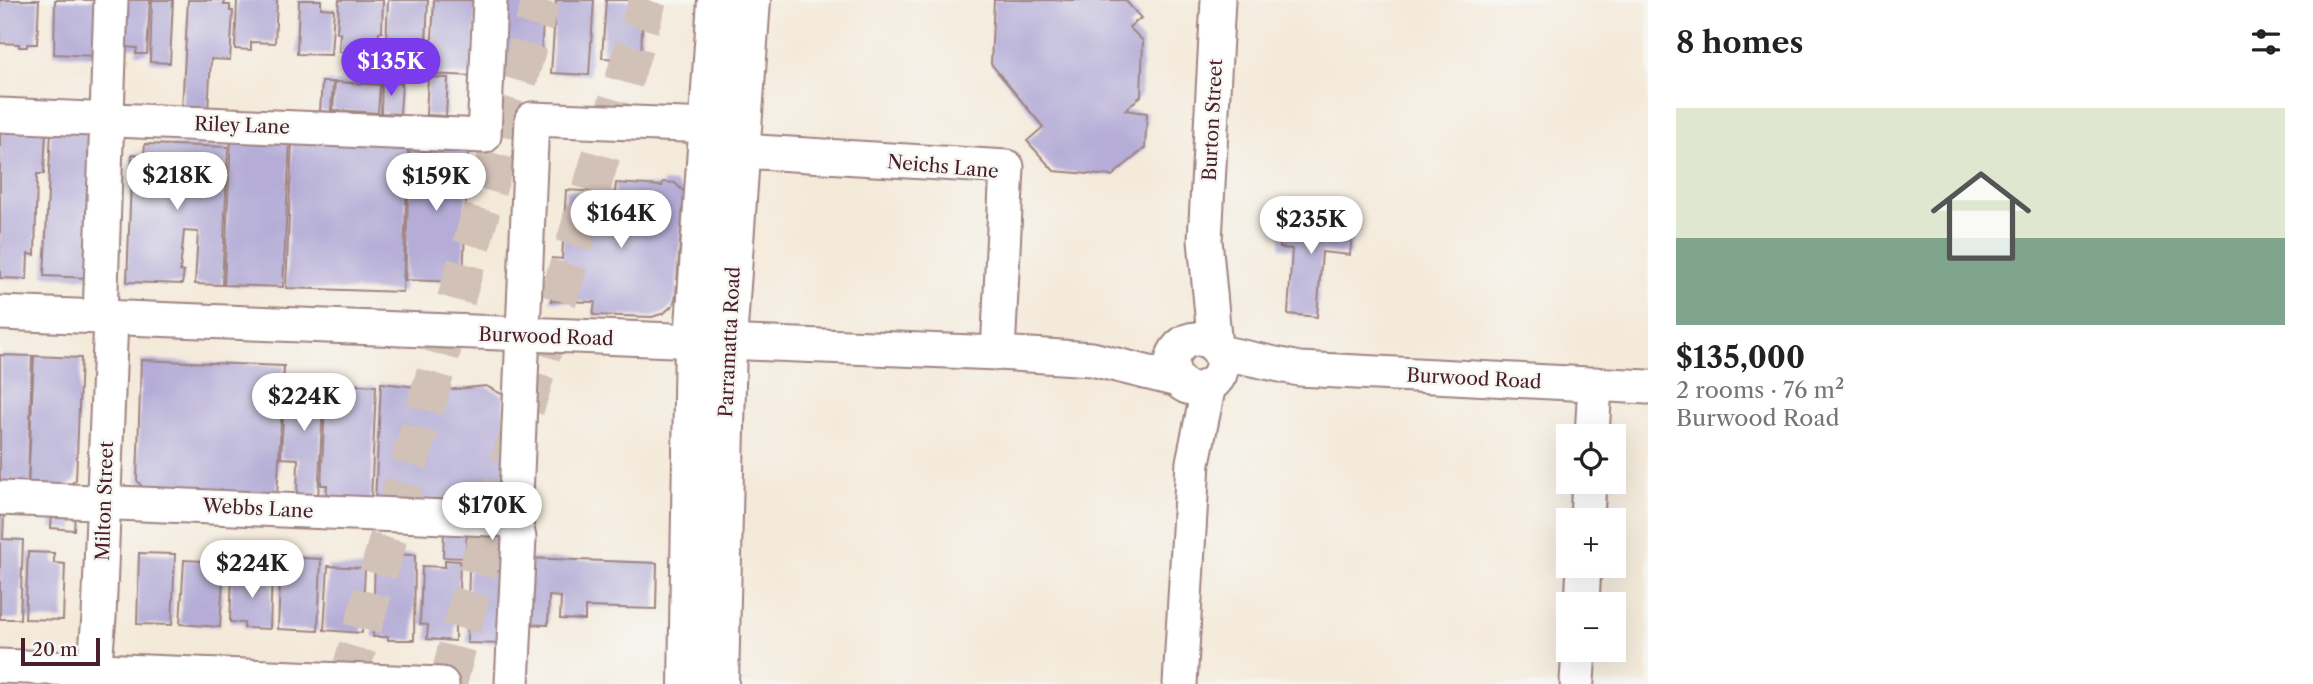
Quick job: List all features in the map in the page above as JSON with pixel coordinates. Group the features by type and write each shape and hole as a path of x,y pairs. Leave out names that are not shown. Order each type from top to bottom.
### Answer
{"highway":[{"name":"Parramatta Road","path":"717,0 710,126 710,341 719,684"},
{"name":"Parramatta Road","path":"688,684 710,341 741,151 751,0"}],"street":[{"name":"Milton Street","path":"94,677 104,501 107,119 111,0"},
{"name":"Riley Lane","path":"0,115 484,135 490,0"},
{"name":"Burton Street","path":"1180,684 1218,0"},
{"path":"512,684 519,538 515,520 532,119 710,126"},
{"name":"Neichs Lane","path":"741,151 1007,167 999,353"},
{"name":"Burwood Road","path":"0,313 999,353 1648,387"},
{"path":"1593,424 1595,384"},
{"name":"Webbs Lane","path":"0,498 515,520"},
{"path":"1577,682 1578,662"},
{"path":"0,666 94,677 442,684"}],"building":[{"path":"0,0 39,0 37,44 19,47 19,44 0,43"},
{"path":"55,0 97,0 96,56 54,54"},
{"path":"126,0 150,0 147,54 136,54 137,48 124,47"},
{"path":"152,0 173,0 170,63 150,62"},
{"path":"188,0 224,0 224,5 230,5 230,11 233,11 230,60 211,59 208,111 182,109"},
{"path":"237,0 277,0 275,43 251,42 251,50 235,49"},
{"path":"299,0 321,0 321,8 334,9 331,55 297,54"},
{"path":"339,0 383,0 382,32 379,32 378,45 373,45 373,51 346,49 346,52 339,52"},
{"path":"388,0 428,0 425,66 385,64"},
{"path":"434,0 476,0 473,76 430,74"},
{"path":"505,0 544,0 541,58 502,56"},
{"path":"556,0 594,0 589,75 551,73"},
{"path":"606,0 643,0 641,60 602,58"},
{"path":"994,0 1125,0 1141,18 1129,27 1143,41 1141,96 1125,110 1147,113 1145,148 1112,176 1054,171 1027,141 1043,127 991,64"},
{"path":"428,77 448,78 446,116 426,115"},
{"path":"322,82 333,82 331,112 320,111"},
{"path":"335,82 380,85 378,113 333,110"},
{"path":"382,82 402,83 400,114 381,113"},
{"path":"0,127 46,130 44,174 37,174 35,255 28,254 27,279 0,278"},
{"path":"51,130 97,132 90,278 44,276"},
{"path":"231,135 290,139 283,287 224,285"},
{"path":"292,139 408,144 403,292 286,288"},
{"path":"410,143 468,148 463,282 405,280"},
{"path":"145,144 228,147 222,285 195,284 198,232 184,231 180,271 184,272 182,284 127,282 132,154 144,155"},
{"path":"663,182 675,183 684,192 676,296 673,305 664,313 652,317 593,315 595,302 551,301 552,258 562,259 566,190 615,193 616,183 662,186"},
{"path":"1283,214 1353,222 1350,255 1322,252 1317,317 1288,314 1292,249 1280,248"},
{"path":"0,355 32,356 28,487 0,486"},
{"path":"34,356 81,358 76,480 64,489 28,488"},
{"path":"141,360 284,366 277,497 147,494 137,480"},
{"path":"285,380 302,381 301,397 303,383 324,384 318,499 297,498 298,459 281,458"},
{"path":"326,383 376,386 371,500 326,498 327,485 321,485"},
{"path":"381,383 446,390 486,386 504,395 505,498 488,506 375,501"},
{"path":"52,512 75,513 74,530 51,528"},
{"path":"0,513 4,513 3,539 23,540 20,619 0,619"},
{"path":"444,531 467,532 465,558 443,557"},
{"path":"469,531 516,532 515,552 468,551"},
{"path":"28,552 54,553 54,563 65,564 63,620 25,619"},
{"path":"139,553 175,554 172,625 137,624"},
{"path":"375,554 415,555 414,640 373,637"},
{"path":"281,557 321,559 318,631 278,629"},
{"path":"525,558 657,563 656,609 585,607 585,620 560,619 561,597 549,596 548,625 523,624"},
{"path":"184,560 224,562 220,627 180,624"},
{"path":"445,560 460,561 455,641 427,639 428,625 420,624 422,566 445,567"},
{"path":"328,566 365,568 362,633 324,630"},
{"path":"469,570 508,571 506,644 467,643"},
{"path":"245,571 272,573 270,629 244,628 244,623 230,622 232,576 245,577"}],"tunnel":[{"path":"347,684 541,0"},
{"path":"448,684 509,463 648,0"}]}
